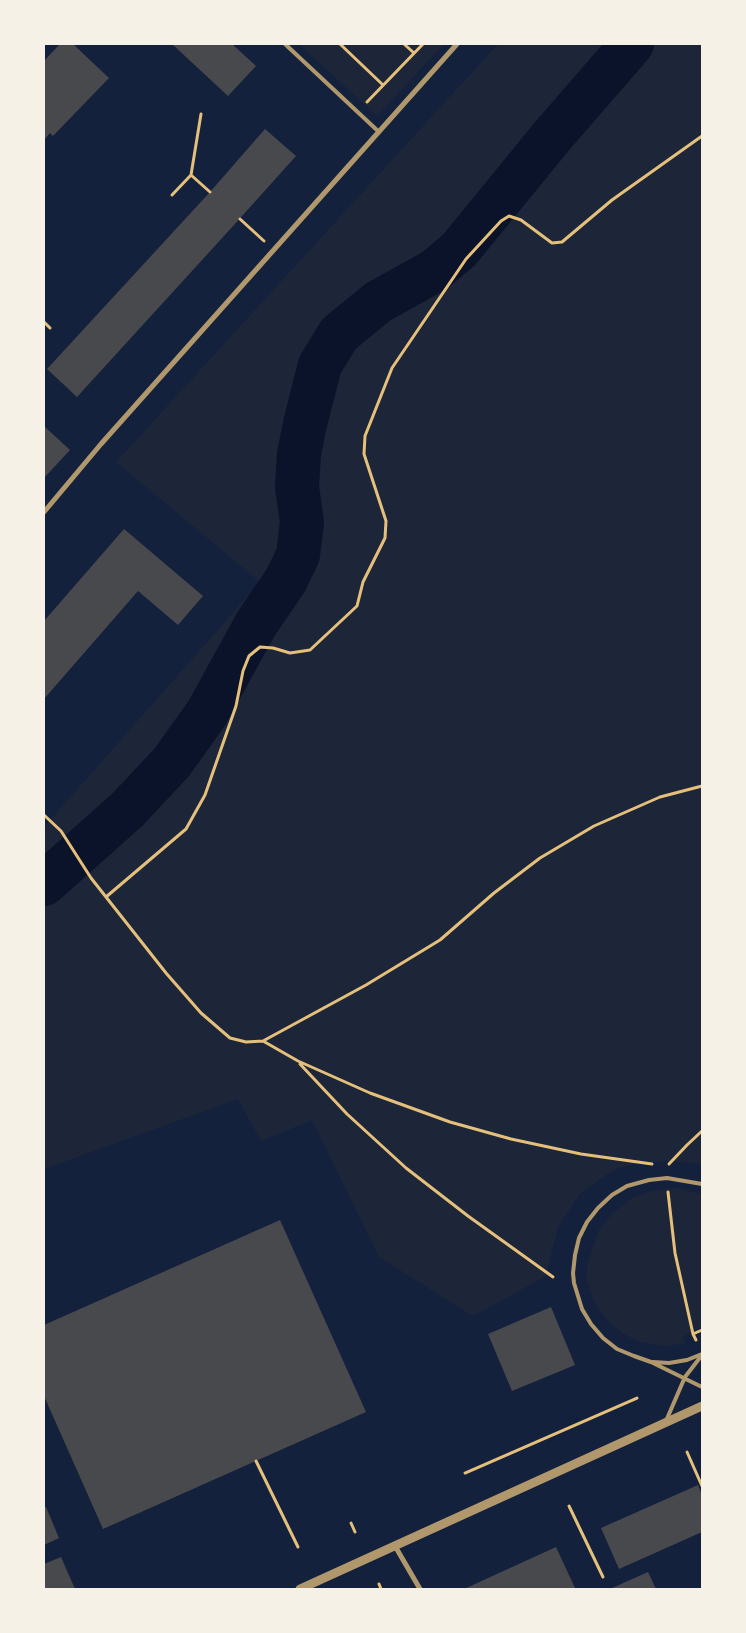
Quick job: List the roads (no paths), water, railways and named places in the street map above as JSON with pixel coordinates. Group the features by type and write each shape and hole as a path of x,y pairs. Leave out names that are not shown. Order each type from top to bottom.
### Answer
{"street":[{"path":"44,512 102,444 457,44"},
{"path":"300,1589 702,1406"},
{"path":"395,1546 420,1589"}],"lane":[{"path":"285,44 379,132"},
{"path":"702,1184 667,1178 627,1186 598,1208 587,1222 579,1238 574,1256 574,1283 582,1309 591,1324 603,1338 617,1349 685,1377 702,1387"},
{"path":"651,1362 687,1360 702,1355"},
{"path":"665,1423 685,1377 702,1355"}],"waterway":[{"path":"44,884 128,809 172,762 207,713 256,624 286,580 298,555 302,522 297,487 299,454 305,424 320,365 339,334 378,302 434,271 459,250 553,135 632,44"}]}
